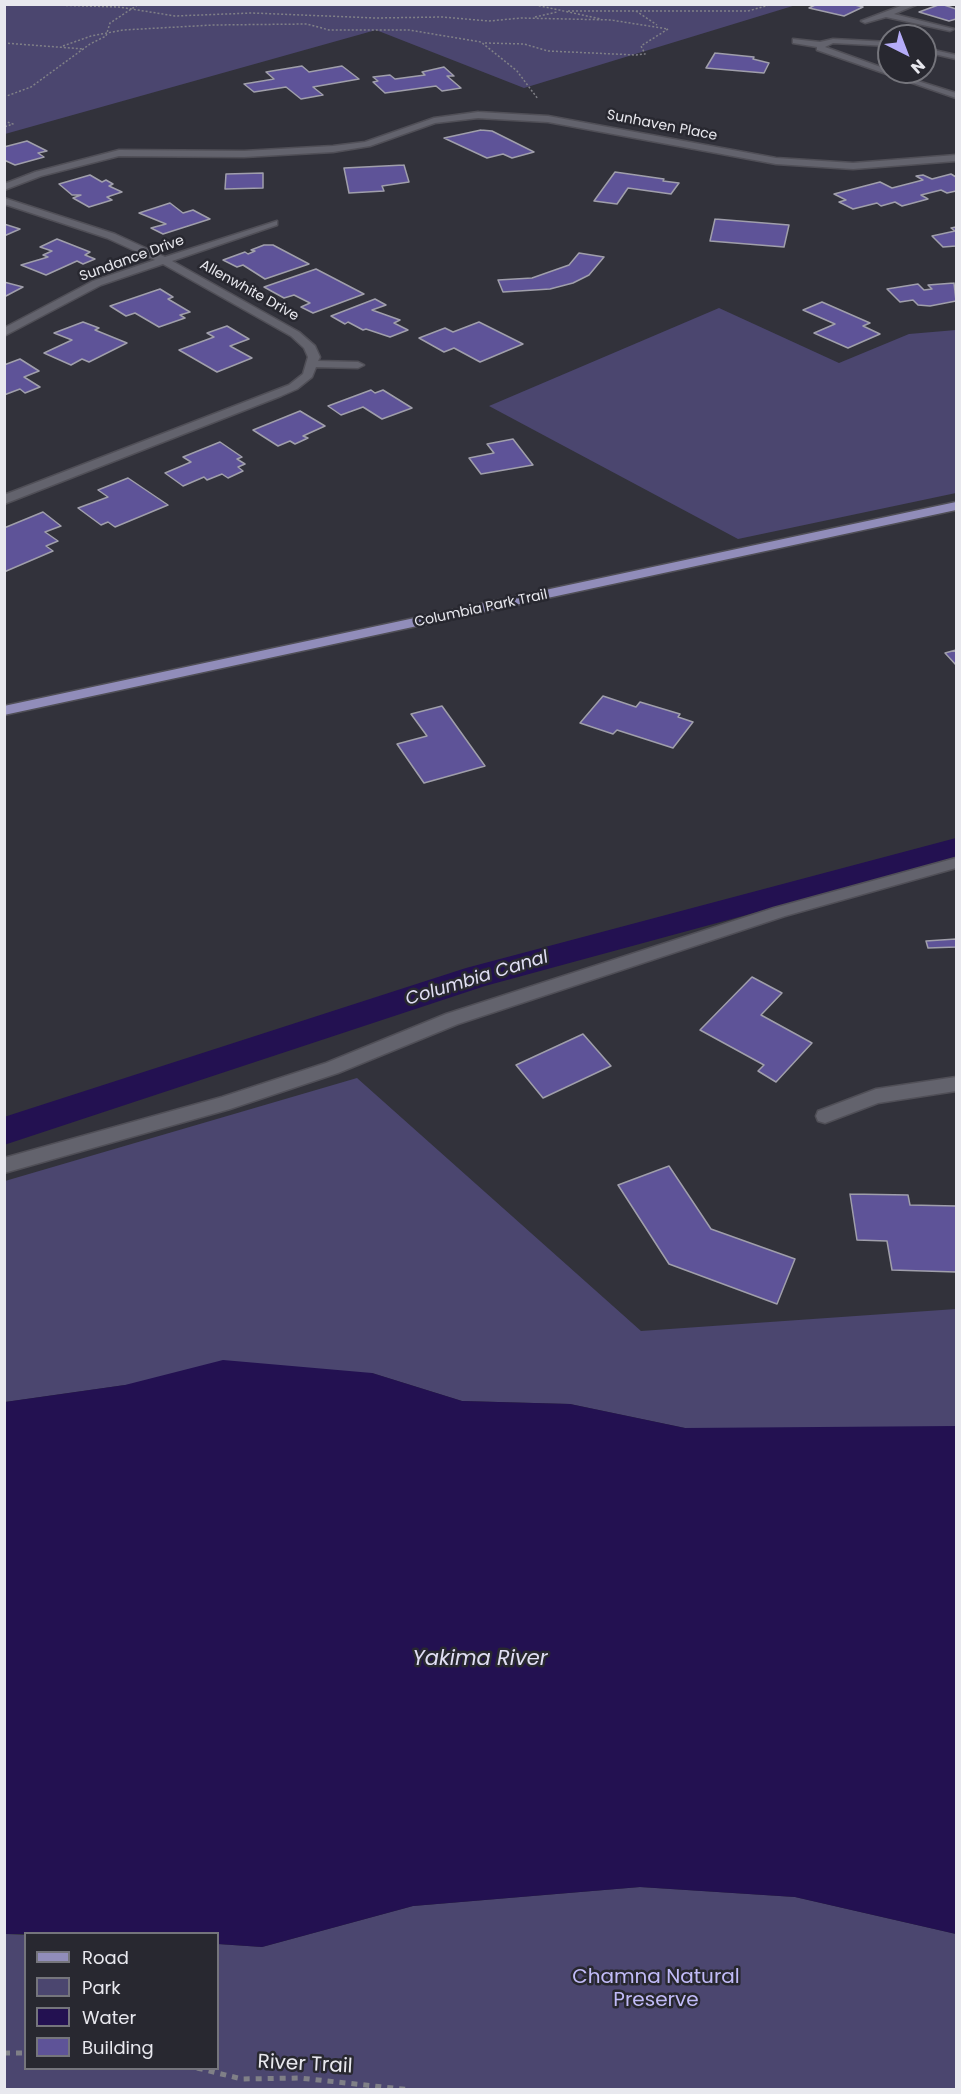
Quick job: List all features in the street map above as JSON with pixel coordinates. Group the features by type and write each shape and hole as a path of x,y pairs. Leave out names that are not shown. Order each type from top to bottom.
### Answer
{"main road":[{"name":"Columbia Park Trail","path":"4,711 957,506"}],"street":[{"path":"865,21 915,4"},
{"path":"885,14 950,29"},
{"path":"796,41 821,45 839,41 877,43"},
{"path":"821,45 820,48 828,53 957,96"},
{"path":"937,53 957,57"},
{"name":"Sunhaven Place","path":"4,187 38,174 99,156 146,152 273,153 333,149 367,144 434,121 462,116 503,115 559,121 776,160 853,166 957,158"},
{"name":"Allenwhite Drive","path":"4,201 111,236 164,261 295,334 309,346 314,357 314,364"},
{"name":"Sundance Drive","path":"4,333 97,283 274,223"},
{"path":"4,500 277,394 302,381 314,364 358,365"},
{"path":"4,1166 223,1104 332,1068 452,1018 780,912 957,863"},
{"path":"825,1116 876,1096 957,1084"}],"path":[{"path":"18,4 133,8 175,16 252,13 376,18 442,17 489,21 532,18 613,20"},
{"path":"4,97 31,87 107,33 110,22 139,4"},
{"path":"63,46 107,33 213,25 307,24 329,30 409,30 481,42 524,44 548,51 636,55 645,54 641,46 667,32 668,29 531,4"},
{"path":"532,18 561,11 748,11 773,4"},
{"path":"635,10 660,27"},
{"path":"481,42 517,71 538,100 559,121"},
{"path":"4,43 84,49"},
{"path":"4,121 13,124 4,127"},
{"path":"4,2053 24,2053"},
{"name":"River Trail","path":"205,2070 242,2079 300,2078 411,2090"}],"green space":[{"path":"4,5 796,5 524,88 376,30 5,134"},
{"path":"719,308 839,363 909,334 956,330 956,493 738,539 489,406"},
{"path":"357,1078 641,1331 956,1309 956,1511 752,1428 685,1428 570,1404 462,1401 372,1373 125,1385 5,1402 5,1181"},
{"name":"Chamna Natural Preserve","path":"640,1887 795,1897 956,1934 956,2089 5,2090 5,1934 24,1935 24,2070 219,2070 219,1944 262,1947 413,1906"}],"water":[{"name":"Yakima River","path":"223,1360 372,1373 462,1401 570,1404 685,1428 956,1426 956,1934 795,1897 640,1887 413,1906 262,1947 219,1944 219,1932 24,1932 24,1934 5,1934 5,1402 125,1385"}],"building":[{"path":"817,4 851,4 863,7 844,16 809,8"},
{"path":"941,4 956,9 956,19 949,21 919,12"},
{"path":"715,53 754,57 753,59 769,63 764,73 706,68"},
{"path":"302,66 309,72 342,66 359,79 313,87 323,95 301,99 286,87 254,92 244,84 274,79 266,72"},
{"path":"444,67 454,76 447,76 461,88 442,91 436,86 385,93 373,82 378,81 373,77 390,75 395,79 425,75 422,72"},
{"path":"481,130 492,131 534,152 512,158 503,154 487,158 444,138"},
{"path":"27,141 47,151 38,153 44,157 15,165 4,160 4,147"},
{"path":"404,165 409,182 382,186 384,191 349,193 344,168"},
{"path":"615,172 679,183 671,194 628,188 617,204 594,201"},
{"path":"263,173 263,188 225,189 226,174"},
{"path":"951,174 956,177 956,191 947,193 941,190 921,195 928,199 902,206 895,202 881,206 877,203 853,209 839,202 846,200 834,194 880,182 892,188 923,180 916,176 923,175 932,179"},
{"path":"90,175 102,182 106,180 113,184 109,186 122,192 107,197 112,200 89,207 73,198 81,195 72,195 59,184"},
{"path":"170,203 183,213 193,210 210,219 163,234 151,228 166,224 139,213"},
{"path":"715,219 789,225 784,247 710,241"},
{"path":"4,224 20,229 4,236"},
{"path":"956,227 956,246 943,247 932,236 955,231 951,228"},
{"path":"57,239 90,252 85,255 95,259 83,264 77,261 46,275 21,265 48,257 43,255 52,251 40,247"},
{"path":"264,245 273,245 309,264 265,279 243,265 237,267 223,260 245,252 248,254 255,251 251,250"},
{"path":"579,253 604,257 589,275 573,283 550,289 503,292 498,280 532,278 569,265"},
{"path":"316,269 364,294 313,313 301,307 310,303 294,295 284,298 264,287"},
{"path":"4,282 23,287 4,297"},
{"path":"954,283 956,301 930,306 918,305 913,300 900,302 887,289 918,284 924,290 932,289 928,285"},
{"path":"160,289 173,297 168,299 190,312 180,315 185,318 159,327 135,313 126,316 110,306"},
{"path":"375,299 386,305 372,310 400,320 394,323 408,330 390,337 363,330 348,322 345,324 331,316"},
{"path":"822,302 870,323 863,326 880,334 848,348 814,333 835,324 803,310"},
{"path":"83,322 99,328 95,330 127,343 89,362 82,359 71,365 44,353 72,340 54,333"},
{"path":"479,322 523,344 480,362 454,348 444,352 419,338 445,328 453,332"},
{"path":"227,326 249,339 230,346 252,358 217,372 179,350 214,337 207,333"},
{"path":"20,359 39,371 24,377 40,387 25,393 20,389 4,395 4,365"},
{"path":"371,390 375,393 383,390 412,408 382,419 363,407 341,415 328,406"},
{"path":"300,411 325,426 303,436 308,438 295,444 290,441 278,446 253,430"},
{"path":"513,439 533,465 481,474 469,458 494,453 487,444"},
{"path":"220,442 242,457 237,459 245,464 238,467 243,471 228,478 222,474 207,480 204,477 183,486 165,473 191,462 183,457"},
{"path":"128,478 168,505 115,527 108,522 101,525 78,508 108,497 98,490"},
{"path":"43,512 61,526 45,532 58,541 46,546 53,551 4,572 4,528"},
{"path":"956,650 956,665 945,653"},
{"path":"603,696 636,707 640,702 680,714 678,717 693,722 673,748 617,730 613,734 580,723"},
{"path":"442,706 485,766 424,783 397,744 427,736 411,714"},
{"path":"956,939 956,947 928,948 926,941"},
{"path":"752,977 782,993 761,1015 812,1043 776,1082 758,1071 764,1065 700,1030"},
{"path":"583,1034 611,1066 543,1098 516,1065"},
{"path":"669,1166 711,1229 795,1259 777,1304 669,1264 618,1185"},
{"path":"850,1194 908,1195 910,1205 956,1206 956,1272 892,1270 887,1241 857,1240"}],"waterway":[{"name":"Columbia Canal","path":"4,1131 478,976 956,848"}]}
